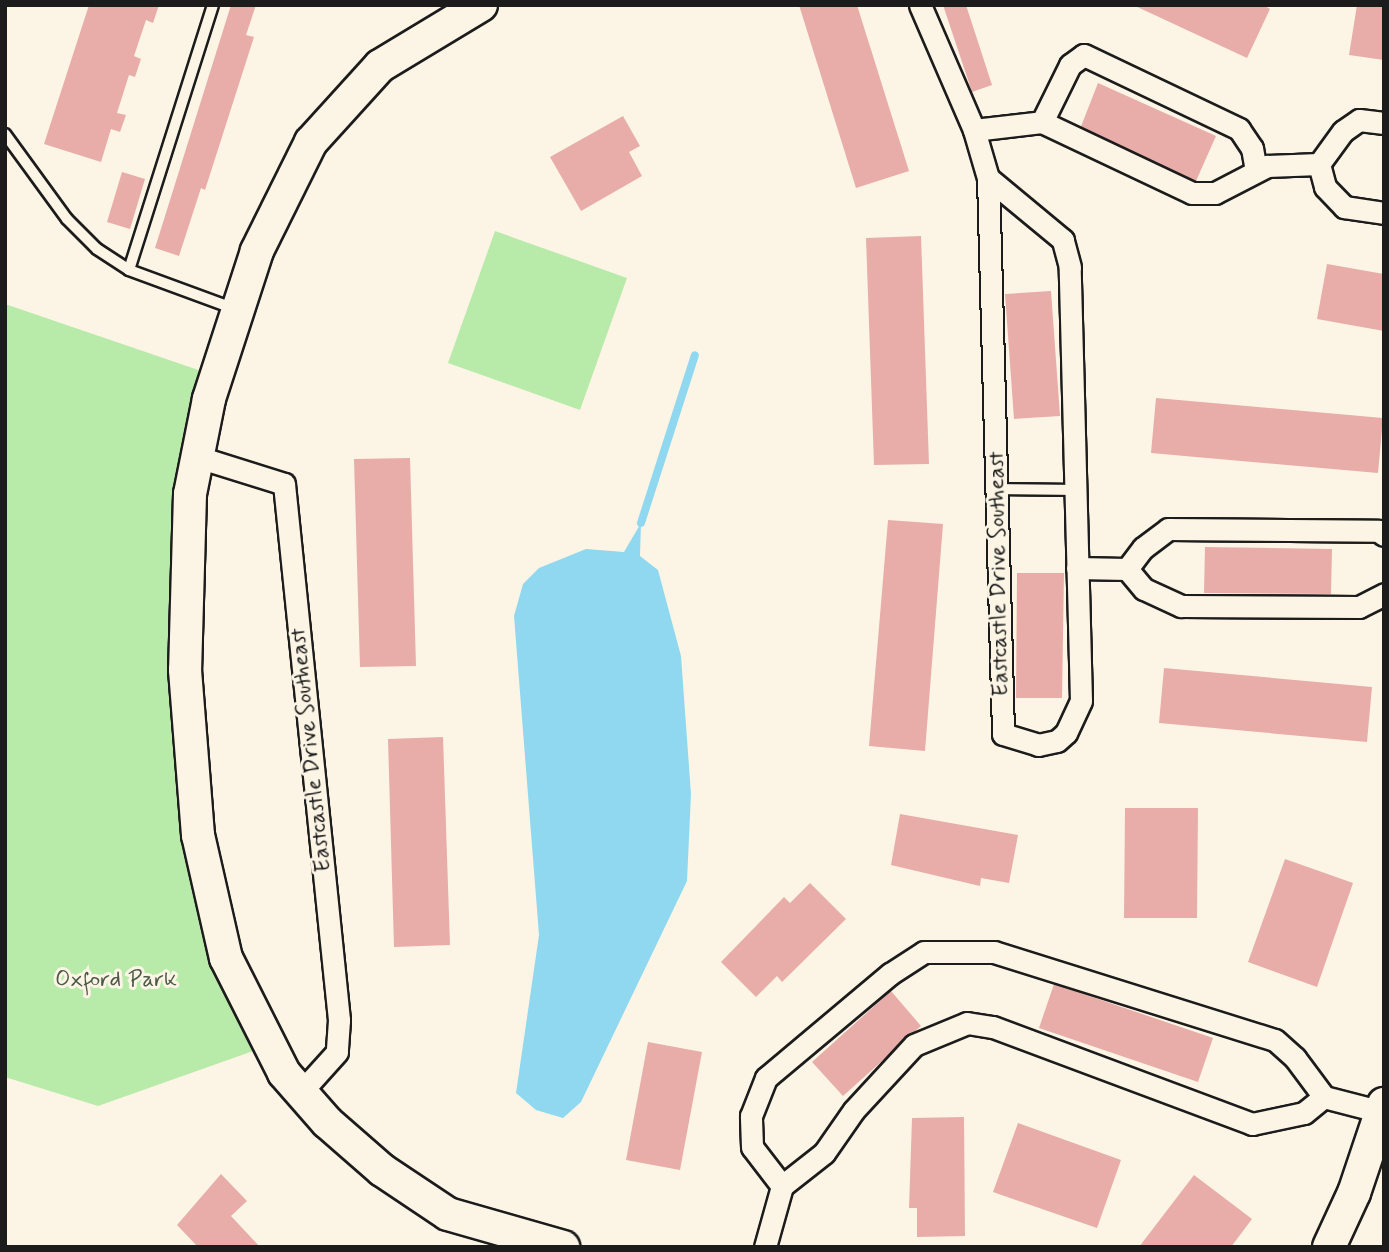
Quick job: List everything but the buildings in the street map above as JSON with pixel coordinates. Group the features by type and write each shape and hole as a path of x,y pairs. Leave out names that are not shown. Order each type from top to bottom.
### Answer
{"street":[{"path":"481,5 380,66 311,142 257,251 235,309 190,494 184,670 198,835 226,958 284,1073 382,1170 448,1214 563,1247"},
{"name":"Eastcastle Drive Southeast","path":"920,5 974,130 988,178 1003,734 1038,745 1057,741 1074,720 1081,701 1070,267 1063,240 988,178"},
{"path":"1042,122 1070,65 1084,55 1239,129 1252,148 1256,171"},
{"path":"1319,164 1343,131 1359,120 1384,123"},
{"path":"974,130 1042,122 1192,193 1215,193 1256,171 1281,163 1319,164"},
{"path":"1319,164 1325,187 1344,207 1384,213"},
{"name":"Eastcastle Drive Southeast","path":"198,457 284,484 339,1020 337,1052 301,1092"},
{"path":"1127,569 1143,548 1168,529 1379,531 1384,535"},
{"path":"1077,568 1127,569 1144,589 1181,606 1359,607 1384,594"},
{"path":"782,1186 752,1147 751,1116 766,1078 890,974 924,952 993,952 1275,1040 1295,1058 1324,1097 1383,1108 1354,1193 1329,1247"},
{"path":"765,1247 782,1186 824,1153 854,1110 914,1045 967,1023 993,1027 1252,1124 1304,1113 1324,1097"}],"lane":[{"path":"129,270 213,5"},
{"path":"5,134 67,219 97,249 129,270 235,309"},
{"path":"997,489 1075,489"}],"green space":[{"path":"495,231 627,278 580,410 448,363"},
{"name":"Oxford Park","path":"5,304 216,376 198,457 198,835 270,1045 98,1106 5,1077"}],"water":[{"path":"641,523 640,556 658,570 681,656 691,794 687,881 581,1102 563,1118 536,1110 516,1093 539,935 514,616 523,584 539,568 586,549 624,552"}],"waterway":[{"path":"641,523 695,355"}]}
